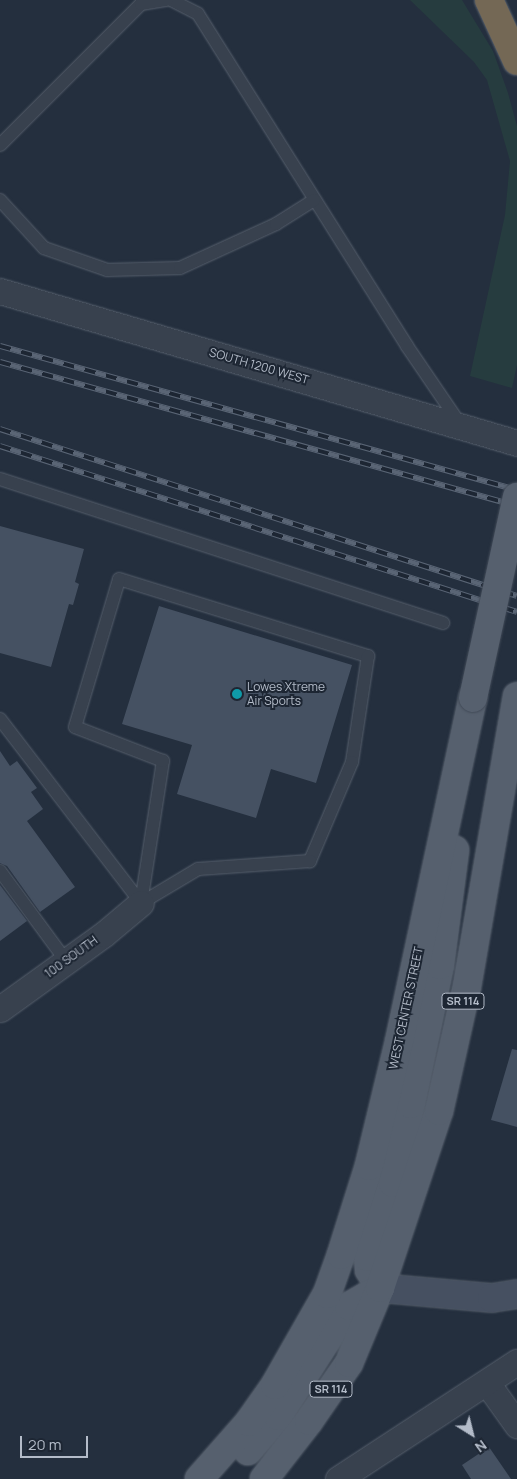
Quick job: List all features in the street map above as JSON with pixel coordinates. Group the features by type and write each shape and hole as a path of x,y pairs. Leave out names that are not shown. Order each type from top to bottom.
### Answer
{"highway":[{"path":"489,0 517,60"}],"main road":[{"name":"WEST CENTER STREET","path":"199,1479 249,1422 309,1330 338,1263 370,1166 517,497"},
{"name":"SR 114","path":"264,1479 309,1421 349,1362 380,1288 439,1111 467,986 516,702"},
{"path":"210,1479 234,1467 278,1416 349,1306 380,1288 373,1280 368,1257 393,1183 440,965 451,896 465,735"}],"street":[{"name":"SOUTH 1200 WEST","path":"0,291 517,443"},
{"name":"100 SOUTH","path":"0,1009 141,903"},
{"path":"380,1288 492,1298 517,1294"},
{"path":"338,1479 517,1362"},
{"path":"487,1383 517,1426"}],"lane":[{"path":"0,144 141,4 169,0 198,14 314,200 462,426"},
{"path":"0,200 44,248 108,270 180,268 276,224 314,200"},
{"path":"0,478 443,623"},
{"path":"118,579 368,656 352,762 310,861 198,869 141,903 164,761 75,727 118,579"},
{"path":"0,719 113,871 141,903"},
{"path":"0,871 66,961"}],"green space":[{"path":"410,0 462,0 493,51 517,126 517,365 512,388 470,376 505,215 510,161 487,80 474,62"}],"building":[{"path":"0,526 84,549 75,582 79,584 73,605 69,604 51,667 0,653"},
{"name":"Lowes Xtreme Air Sports","path":"159,606 352,665 316,783 271,769 256,818 177,794 192,745 122,724"},
{"path":"0,751 10,766 17,761 37,788 31,792 43,809 27,821 75,887 40,912 7,866 0,863"},
{"path":"0,885 27,921 0,941"},
{"path":"512,1049 517,1050 517,1127 491,1120"},
{"path":"489,1447 511,1479 471,1479 462,1465"}],"railway":[{"path":"0,346 517,490"},
{"path":"0,362 517,506"},
{"path":"0,429 517,596"},
{"path":"0,446 517,612"}],"place":[{"name":"Lowes Xtreme Air Sports","path":"237,694"}]}
